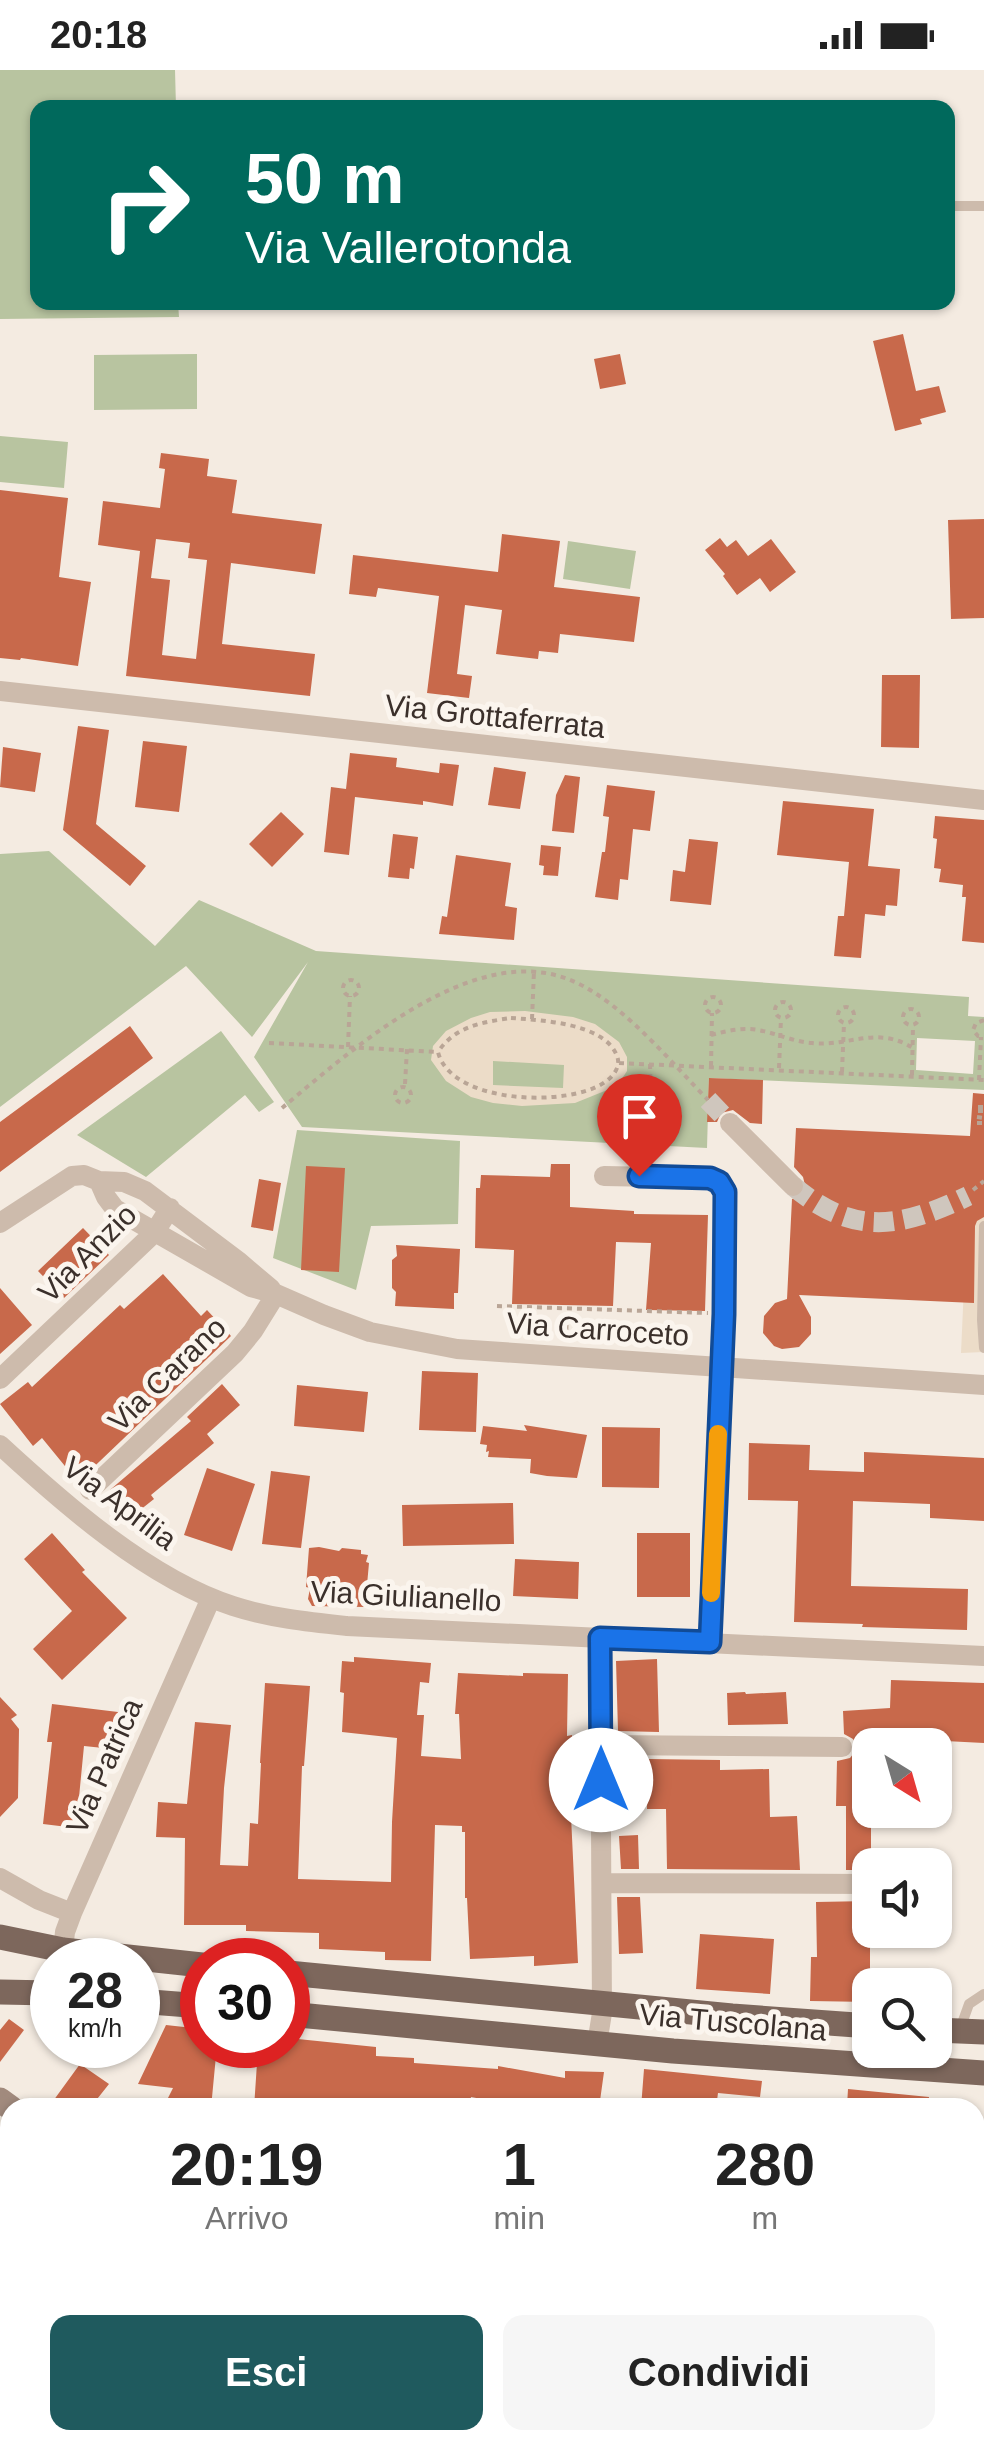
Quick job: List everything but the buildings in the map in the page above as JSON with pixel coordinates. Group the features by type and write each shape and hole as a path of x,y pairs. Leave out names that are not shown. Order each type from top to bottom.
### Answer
{"main road":[{"path":"0,1937 30,1946"},
{"name":"Via Tuscolana","path":"310,1975 852,2024"},
{"path":"0,1992 30,1993"},
{"name":"Via Tuscolana","path":"310,2016 597,2044 984,2073"}],"street":[{"name":"Via Grottaferrata","path":"0,691 984,800"},
{"path":"730,1123 792,1186"},
{"path":"0,1223 67,1178 84,1175 99,1181"},
{"path":"604,1176 710,1178 719,1182 725,1192 724,1314 710,1642"},
{"name":"Via Carroceto","path":"99,1181 132,1184 170,1208 276,1294"},
{"name":"Via Carroceto","path":"99,1181 111,1205 232,1278 391,1338 456,1350 984,1385"},
{"name":"Via Anzio","path":"0,1380 154,1234 170,1208"},
{"name":"Via Carano","path":"90,1490 235,1353 276,1294"},
{"name":"Via Aprilia","path":"0,1445 131,1554 211,1598"},
{"name":"Via Giulianello","path":"211,1598 259,1613 332,1624 984,1656"},
{"name":"Via Patrica","path":"64,1938 211,1598"},
{"path":"600,1638 601,2003"},
{"path":"601,1745 842,1747"},
{"path":"0,1878 72,1913"},
{"path":"602,1883 852,1884"},
{"name":"Via Tuscolana","path":"597,2044 601,2003"}],"lane":[{"path":"955,206 984,206"},
{"path":"983,1340 984,1231"},
{"path":"960,2032 969,2004 984,1994"}],"path":[{"path":"532,1019 534,972"},
{"path":"282,1108 356,1047 452,989 497,974 534,972 560,976 584,986 622,1016 708,1100"},
{"path":"348,1046 350,996"},
{"path":"711,1066 712,1013"},
{"path":"511,1018 532,1019 576,1026 593,1033 610,1044 618,1063 614,1074 591,1090 531,1098 503,1095 459,1079 446,1069 438,1052 448,1039 472,1025 511,1018"},
{"path":"779,1069 781,1018"},
{"path":"618,1063 982,1080 982,1037 974,1032 974,1027 984,1020"},
{"path":"842,1072 844,1023"},
{"path":"912,1075 913,1025"},
{"path":"711,1035 758,1030 814,1044 877,1035 912,1048"},
{"path":"269,1043 438,1052"},
{"path":"405,1086 407,1049"},
{"path":"650,1064 651,1102"},
{"path":"973,1190 984,1181"},
{"path":"498,1306 724,1314"},
{"path":"565,1356 566,1310"}],"green space":[{"path":"0,70 175,70 176,100 30,100 30,310 178,310 179,317 0,319"},
{"path":"197,354 197,409 94,410 94,355"},
{"path":"0,436 68,442 64,488 0,482"},
{"path":"568,541 636,551 630,589 563,579"},
{"path":"49,851 155,946 199,900 316,951 969,997 968,1016 984,1017 984,1090 709,1078 707,1148 302,1127 254,1057 308,962 252,1037 186,966 0,1107 0,854","holes":["917,1038 975,1041 973,1074 916,1070"]},
{"path":"221,1031 274,1102 259,1112 245,1095 146,1177 77,1135"},
{"path":"297,1130 460,1141 458,1224 371,1226 356,1290 273,1258"}],"shaded area":[{"path":"525,1011 595,1024 619,1042 627,1057 627,1071 617,1086 575,1103 522,1106 471,1097 446,1081 431,1060 433,1046 446,1031 490,1012","holes":["493,1061 564,1065 563,1088 493,1085"]},
{"path":"984,1183 984,1352 961,1353 968,1196"}],"tunnel":[{"path":"708,1100 730,1123"},
{"path":"793,1186 837,1214 878,1222 921,1215 968,1196"}],"slow traffic":[{"path":"711,1593 718,1434"}],"route":[{"path":"601,1780 600,1638 710,1642 724,1314 725,1192 719,1182 710,1178 639,1176"}]}
